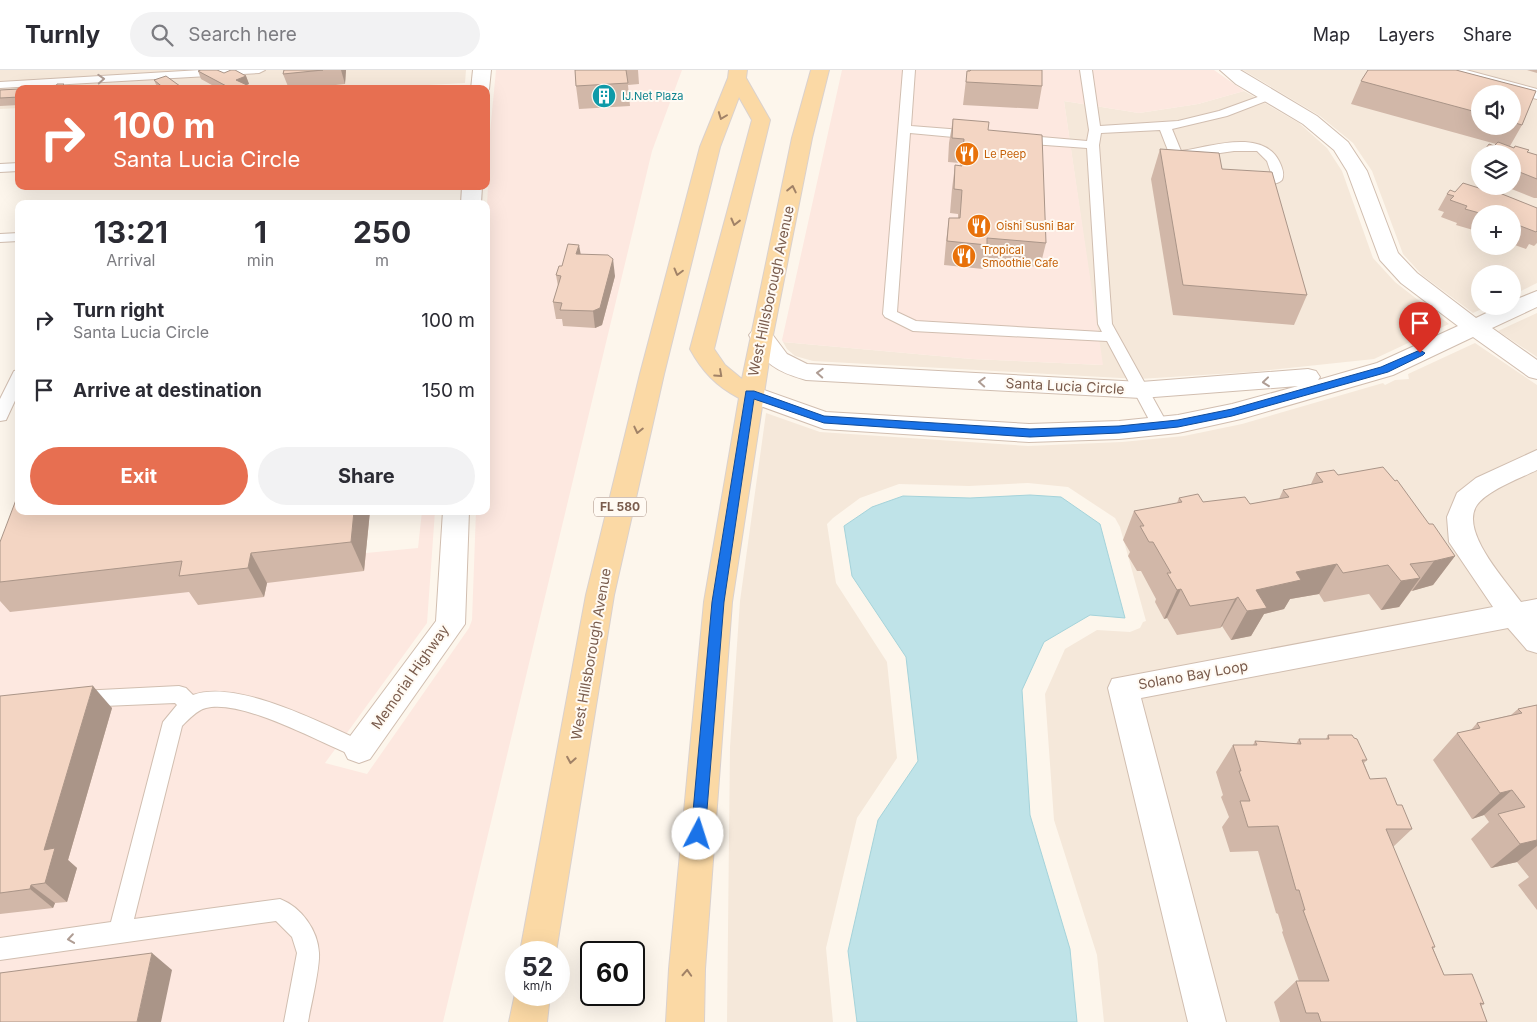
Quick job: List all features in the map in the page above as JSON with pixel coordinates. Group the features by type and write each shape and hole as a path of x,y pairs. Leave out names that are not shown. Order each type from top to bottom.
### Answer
{"main road":[{"name":"West Hillsborough Avenue","path":"685,1022 687,969 718,602 761,335 802,138 820,70"},
{"name":"West Hillsborough Avenue","path":"540,941 600,595 652,374 708,157 737,74"},
{"path":"737,74 761,120 702,349 711,367 730,384 750,394"},
{"path":"528,1022 530,1006"}],"street":[{"path":"480,85 482,70"},
{"path":"1229,70 1310,120 1341,146 1357,171 1388,255 1409,278 1473,328 1537,371"},
{"path":"1444,70 1537,94"},
{"name":"Santa Lucia Circle","path":"750,394 824,420 1030,433 1119,430 1160,425 1232,413 1384,369 1537,298"},
{"name":"Santa Lucia Circle","path":"761,335 770,355 783,364 806,372 1141,390 1256,383 1384,369"},
{"path":"1537,459 1485,485 1466,500 1460,517 1463,542 1526,613 1537,641"},
{"name":"Memorial Highway","path":"360,749 450,624 456,515"},
{"name":"Solano Bay Loop","path":"1207,1022 1123,688 1526,613"}],"lane":[{"path":"0,85 150,73 259,70"},
{"path":"908,70 890,314 913,326 1112,337"},
{"path":"1086,70 1095,130 1093,145 1105,324 1160,425"},
{"path":"1095,130 1165,127 1199,121 1270,96"},
{"path":"1165,127 1184,165 1196,174"},
{"path":"903,129 989,136"},
{"path":"1008,138 1093,145"},
{"path":"1178,155 1243,146 1259,147 1266,152 1277,168 1278,177 1275,180 1236,177"},
{"path":"0,168 15,167"},
{"path":"0,238 15,237"},
{"path":"0,416 15,384"},
{"path":"60,700 179,694 190,706"},
{"path":"120,932 173,722 190,706 207,699 237,700 360,749"},
{"path":"0,949 280,910 302,931 308,953 296,1022"}],"shaded area":[{"path":"0,70 466,70 465,83 428,85 15,85 15,108 0,109"},
{"path":"496,70 682,70 652,151 443,1022 0,1022 0,588 418,548 422,515 435,515 427,623 325,763 367,774 469,628 472,620 476,515 490,515 490,200 487,200 488,190 490,190 490,133"},
{"path":"842,70 1214,70 1244,91 1198,104 1139,113 1064,101 1103,365 972,359 783,342 782,340"},
{"path":"1243,70 1537,70 1537,283 1521,291 1521,265 1471,265 1471,312 1422,275 1403,254 1372,171 1353,143 1320,116"},
{"path":"1244,91 1299,123 1327,148 1342,171 1373,258 1395,282 1449,324 1374,359 1251,372 1139,379 813,361 795,356 787,349 783,342 972,359 1102,365 1064,101 1139,113 1198,104"},
{"path":"1537,313 1537,357 1498,331"},
{"path":"1475,343 1537,385 1537,1022 1104,1022 1097,955 1054,820 1045,694 1065,649 1097,630 1130,632 1140,628 1143,622 1146,621 1120,527 1115,518 1068,487 1028,483 969,486 899,484 860,498 827,524 836,583 887,662 897,758 857,818 826,948 833,1022 727,1022 730,747 740,601 766,413 820,432 1028,446 1122,442 1184,436 1242,424 1383,383 1385,385 1395,380 1409,379 1408,374"}],"water":[{"path":"1030,495 1061,497 1100,524 1125,618 1090,615 1044,642 1022,690 1030,815 1070,949 1077,1022 857,1022 848,951 878,820 918,761 906,657 852,576 844,526 872,507 903,496 970,498"}],"building":[{"path":"217,70 224,73 235,70 246,76 236,80 247,85 224,85 198,71"},
{"path":"284,70 323,70 283,74"},
{"path":"575,70 626,70 628,83 576,86"},
{"path":"1042,70 1042,86 966,82 967,71"},
{"path":"1368,70 1456,70 1513,85 1471,85 1471,111 1361,81"},
{"path":"166,76 178,85 160,85 154,80"},
{"path":"1521,87 1536,91 1521,125"},
{"path":"15,89 15,97 0,98 0,90"},
{"path":"953,119 989,122 988,130 1042,135 1046,243 987,238 987,245 947,241 949,218 960,218 962,190 954,189 955,165 962,166 964,139 952,138"},
{"path":"1498,142 1506,145 1495,145"},
{"path":"1521,148 1537,155 1537,179 1521,173"},
{"path":"1160,149 1219,153 1222,169 1272,172 1307,295 1183,285"},
{"path":"1463,183 1471,186 1471,195 1504,195 1537,208 1537,231 1521,226 1521,205 1471,205 1471,211 1465,209 1467,206 1450,200 1454,196 1447,194 1450,190 1455,192"},
{"path":"568,244 579,245 576,254 608,255 613,259 600,308 593,311 560,310 562,303 553,302 561,276 556,275 559,266 562,266"},
{"path":"1383,467 1395,481 1397,480 1429,524 1433,524 1455,556 1410,564 1420,578 1401,581 1388,565 1343,573 1337,564 1296,572 1301,580 1256,590 1267,608 1247,611 1238,597 1190,606 1181,589 1177,590 1167,573 1171,573 1153,542 1149,542 1140,526 1144,526 1134,511 1182,502 1179,498 1198,494 1203,502 1245,497 1250,504 1289,497 1283,490 1323,482 1316,473 1334,470 1338,475"},
{"path":"15,503 15,515 354,515 351,542 251,553 248,568 179,576 182,561 0,582 0,542"},
{"path":"93,686 44,850 55,848 45,883 31,885 30,889 0,893 0,696"},
{"path":"1537,705 1537,840 1520,844 1498,814 1525,807 1512,790 1500,793 1457,733 1480,728 1477,723 1522,713 1518,709"},
{"path":"1328,735 1352,735 1357,739 1367,760 1362,760 1370,779 1386,778 1397,805 1402,805 1412,829 1386,829 1435,947 1432,947 1444,975 1472,974 1484,1004 1480,1003 1487,1022 1321,1022 1318,1013 1306,1013 1296,981 1329,981 1303,910 1305,910 1299,890 1296,890 1278,826 1248,827 1240,801 1250,801 1239,771 1241,771 1233,745 1257,745 1255,741 1301,744 1299,739 1329,739"},
{"path":"152,953 137,1022 0,1022 0,973"}],"place":[{"name":"IJ.Net Plaza","path":"604,96"},
{"name":"Le Peep","path":"967,154"},
{"name":"Oishi Sushi Bar","path":"979,226"},
{"name":"Tropical Smoothie Cafe","path":"964,256"}],"route":[{"path":"698,834 718,602 750,394 824,420 1030,433 1119,430 1178,424 1232,413 1384,369 1420,353"}]}
